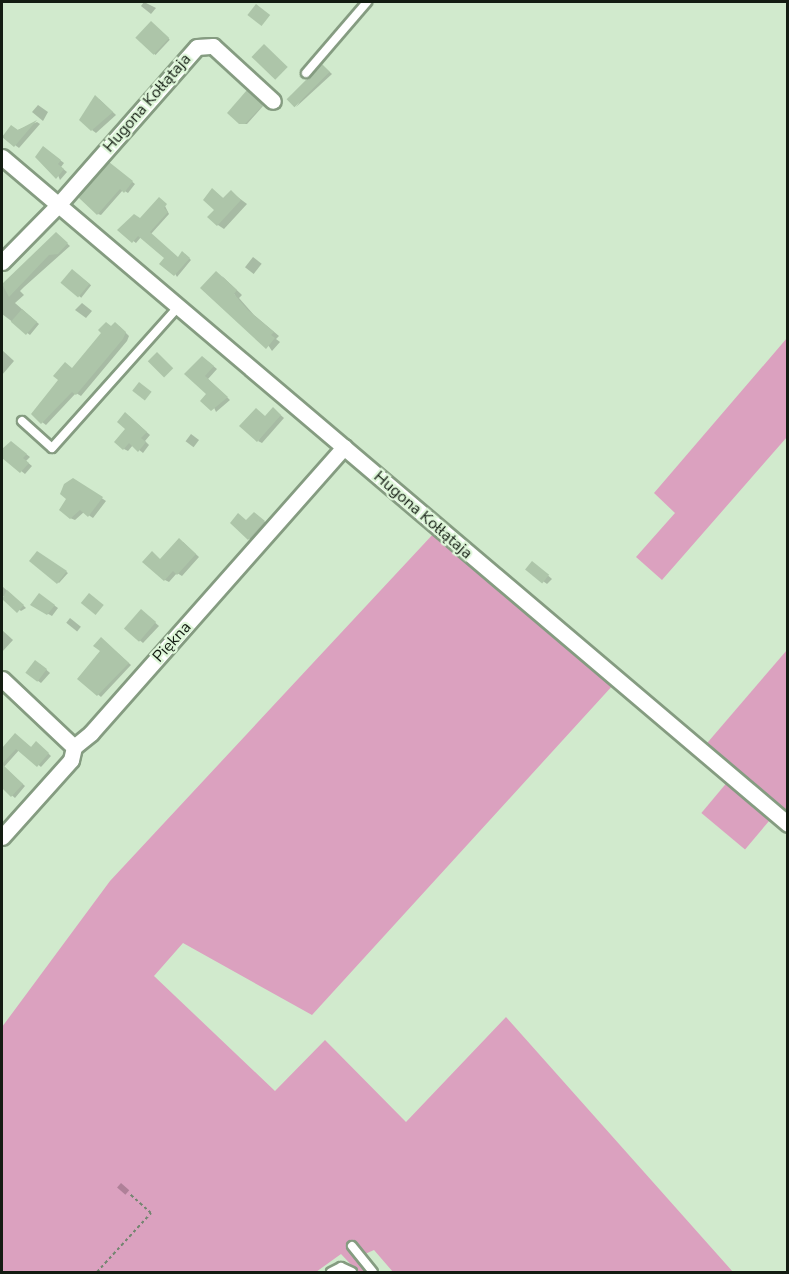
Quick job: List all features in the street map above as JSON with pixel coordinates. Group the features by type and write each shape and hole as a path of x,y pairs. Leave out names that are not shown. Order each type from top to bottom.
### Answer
{"street":[{"name":"Hugona Kołłątaja","path":"58,205 197,47 213,46 273,101"},
{"name":"Hugona Kołłątaja","path":"2,157 180,305 788,824"},
{"path":"2,262 58,205"},
{"name":"Piękna","path":"2,837 71,760 74,747 91,733 344,447"},
{"path":"2,679 74,747"}],"lane":[{"path":"306,73 367,2"},
{"path":"22,421 52,448 180,305"},
{"path":"352,1246 374,1272"},
{"path":"331,1272 344,1267 352,1272"}],"path":[{"path":"97,1272 151,1213 129,1193"}],"shaded area":[{"path":"787,338 787,437 662,580 636,557 675,513 654,493"},
{"path":"435,532 614,684 312,1015 183,943 154,976 275,1091 325,1040 406,1122 506,1017 733,1272 393,1272 374,1250 365,1254 354,1242 347,1247 368,1272 358,1272 341,1254 316,1272 2,1272 2,1027 110,881"},
{"path":"787,650 787,820 702,749"},
{"path":"729,780 773,817 745,850 701,813"}],"building":[{"path":"256,4 270,15 262,26 247,15"},
{"path":"151,21 169,38 154,55 135,38"},
{"path":"264,44 288,67 275,80 251,57"},
{"path":"322,64 330,72 294,107 287,99"},
{"path":"247,90 263,105 245,124 239,124 227,113"},
{"path":"95,95 113,112 91,131 79,120"},
{"path":"37,120 14,147 2,137 11,125 18,130"},
{"path":"43,146 61,160 58,164 64,169 56,179 35,157"},
{"path":"109,162 133,181 124,193 120,189 97,215 78,197"},
{"path":"212,188 223,198 231,190 241,200 217,226 207,217 214,210 203,200"},
{"path":"159,197 167,204 164,208 168,212 150,232 178,257 182,251 190,258 174,276 159,264 164,258 138,236 132,243 117,230 134,214 140,218"},
{"path":"56,232 68,243 58,254 49,255 9,297 2,284"},
{"path":"72,269 90,284 78,298 60,283"},
{"path":"216,271 237,290 234,294 248,310 274,332 271,335 275,338 266,349 200,288"},
{"path":"22,309 37,322 26,335 11,322"},
{"path":"106,322 111,326 115,322 126,332 123,339 76,395 72,392 41,424 31,414 58,380 53,376 65,362 72,368 101,333 98,330"},
{"path":"157,352 173,368 164,377 148,361"},
{"path":"202,356 214,366 205,376 228,397 211,411 200,401 206,394 184,374"},
{"path":"139,382 152,392 145,401 132,391"},
{"path":"273,407 281,415 257,442 239,426 256,408 265,416"},
{"path":"125,412 147,432 141,438 146,442 138,452 129,443 123,450 114,442 125,429 117,422"},
{"path":"11,441 27,454 23,458 29,463 20,473 2,458 2,449"},
{"path":"73,478 103,497 88,517 80,510 70,519 59,510 66,499 60,494 64,484"},
{"path":"254,512 265,521 248,540 230,523 238,513 246,520"},
{"path":"179,538 196,554 177,575 173,571 164,581 142,562 152,551 160,559"},
{"path":"37,551 67,571 57,584 29,561"},
{"path":"532,561 549,575 542,583 525,570"},
{"path":"7,590 24,605 17,613 2,599"},
{"path":"39,593 55,605 47,615 30,605"},
{"path":"89,593 104,605 96,615 81,603"},
{"path":"141,609 156,622 139,642 124,629"},
{"path":"101,637 129,663 97,696 77,679 100,651 93,646"},
{"path":"35,660 47,669 37,682 25,673"},
{"path":"15,733 31,747 36,741 49,753 37,767 16,749 2,764 2,748"},
{"path":"2,764 23,784 11,797 2,788"}]}
